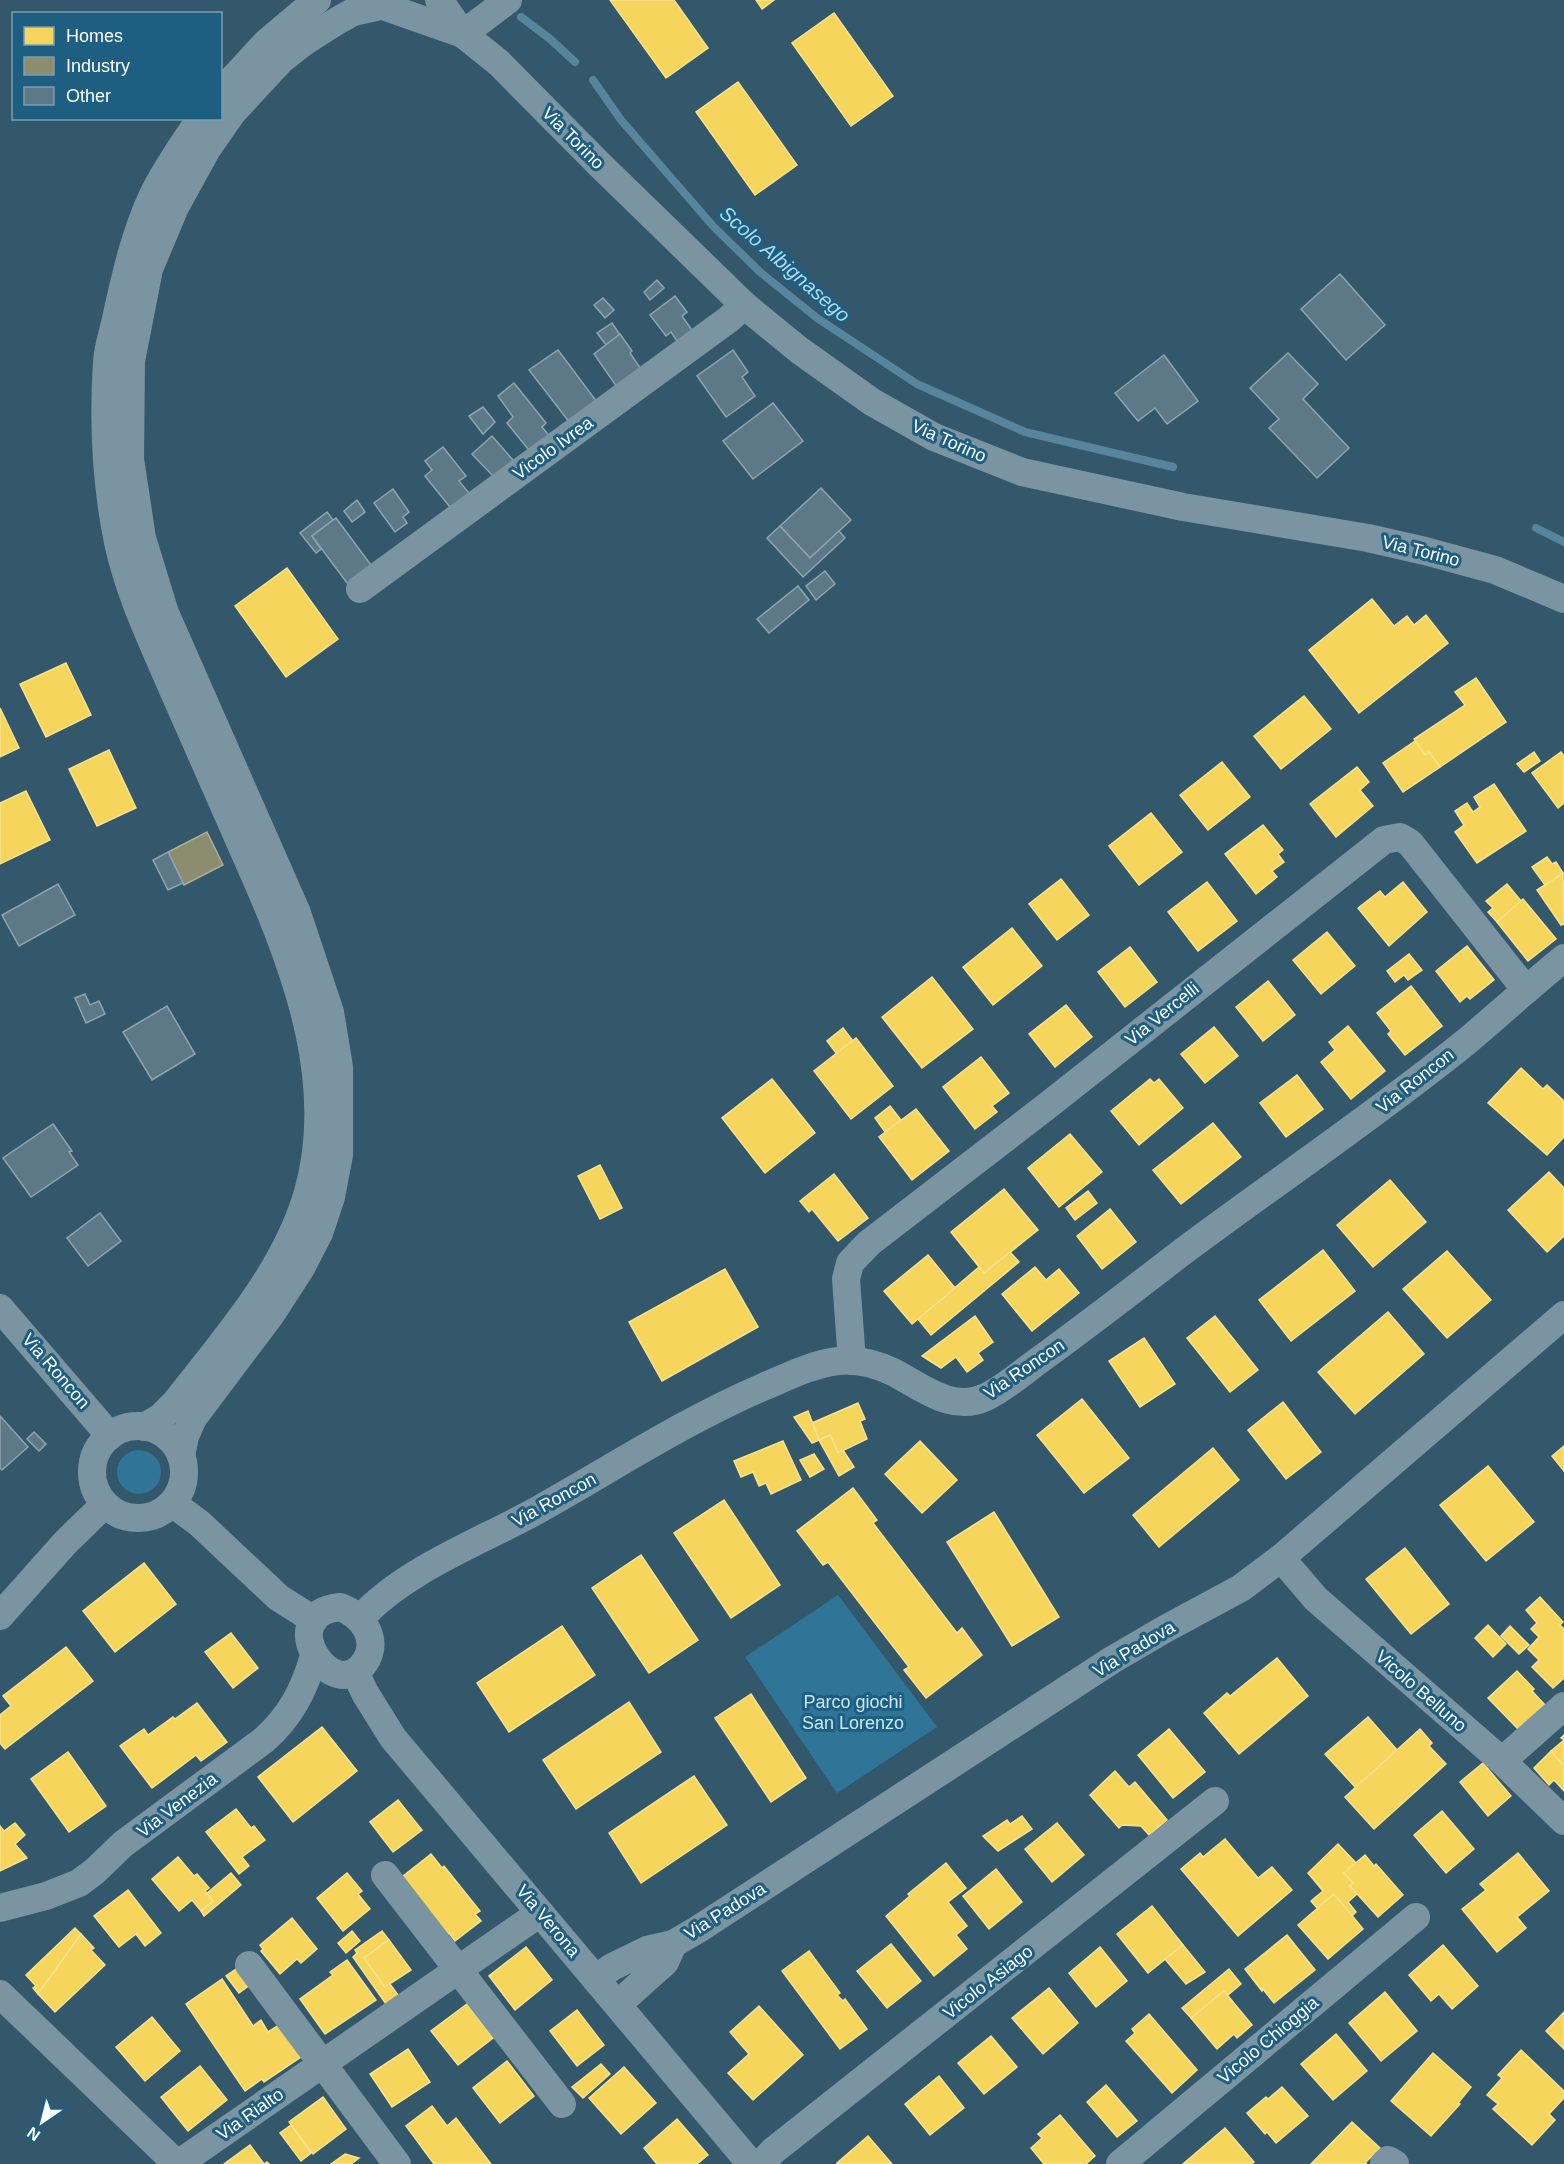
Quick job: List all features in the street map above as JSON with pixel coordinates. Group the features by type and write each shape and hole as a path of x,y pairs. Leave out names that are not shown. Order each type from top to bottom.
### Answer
{"street":[{"path":"222,91 266,43 317,0"},
{"name":"Via Torino","path":"439,0 463,34 499,63 744,305 799,350 872,402 934,437 1022,472 1184,507 1368,538 1495,570 1564,599"},
{"path":"463,34 508,0"},
{"path":"181,1456 184,1436 193,1418 273,1313 319,1233 331,1197 339,1155 339,1066 330,1012 297,913 165,613 145,549 130,459 131,361 148,269 175,207 207,149 232,113 281,60 304,42 353,12 381,3"},
{"name":"Via Torino","path":"381,3 463,34"},
{"path":"144,1427 161,1417 176,1403 253,1300 280,1257 297,1224 308,1190 316,1153 316,1068 307,1018 275,921 143,621 119,544 106,461 107,358 129,260 153,195 200,120"},
{"name":"Vicolo Ivrea","path":"360,589 729,319 744,305"},
{"name":"Via Vercelli","path":"852,1361 846,1279 850,1263 869,1243 1029,1120 1383,840 1400,837 1410,843 1526,990"},
{"name":"Via Roncon","path":"360,1619 375,1602 418,1574 534,1512 694,1420 803,1370 835,1361 872,1364 891,1371 934,1395 954,1402 985,1398 1360,1122 1465,1042 1564,958"},
{"name":"Via Roncon","path":"0,1308 110,1436"},
{"name":"Via Padova","path":"596,1978 612,1967 647,1950 673,1944 1112,1660 1241,1588 1281,1558 1564,1315"},
{"path":"144,1427 156,1430 175,1445 181,1456 184,1468 180,1492 172,1503 152,1516 139,1518 115,1512 98,1495 92,1474 96,1453 110,1436 120,1429 144,1427"},
{"path":"172,1503 215,1537 279,1598 314,1620"},
{"path":"0,1616 65,1543 105,1504"},
{"name":"Vicolo Belluno","path":"1281,1558 1316,1599 1502,1761 1564,1821"},
{"path":"340,1607 360,1619 369,1633 370,1644 364,1663 355,1672 343,1674 325,1668 314,1656 309,1633 314,1620 329,1608 340,1607"},
{"name":"Via Venezia","path":"0,1908 46,1896 78,1883 95,1871 123,1844 264,1740 281,1725 299,1699 314,1656"},
{"name":"Via Verona","path":"355,1672 365,1693 393,1738 751,2164"},
{"path":"1502,1761 1564,1706"},
{"name":"Vicolo Asiago","path":"761,2164 774,2151 1215,1801"},
{"path":"385,1875 562,2104"},
{"name":"Via Rialto","path":"177,2164 540,1913"},
{"name":"Vicolo Chioggia","path":"1120,2164 1416,1917"},
{"name":"Via Padova","path":"618,2004 665,1962 673,1944"},
{"path":"249,1965 397,2164"},
{"path":"0,1994 177,2164"},
{"path":"1384,2164 1388,2160 1395,2164"}],"green space":[{"path":"139,1450 155,1456 161,1472 155,1488 139,1494 123,1488 117,1472 123,1456"},
{"name":"Parco giochi San Lorenzo","path":"838,1595 937,1727 837,1793 745,1657"}],"building: Homes":[{"path":"610,0 674,0 708,48 666,78"},
{"path":"756,0 774,0 762,9"},
{"path":"834,13 893,96 851,126 792,43"},
{"path":"738,82 797,165 755,195 696,112"},
{"path":"287,568 338,639 286,677 235,606"},
{"path":"1372,599 1394,626 1407,616 1414,625 1426,615 1448,643 1359,713 1309,650"},
{"path":"66,663 91,715 46,737 20,684"},
{"path":"1476,678 1506,722 1440,767 1429,752 1425,755 1414,739 1465,705 1455,692"},
{"path":"1304,696 1331,729 1281,769 1254,736"},
{"path":"0,708 19,748 0,757"},
{"path":"1415,741 1425,755 1429,752 1440,767 1403,792 1383,763"},
{"path":"109,750 136,808 97,826 69,769"},
{"path":"1534,752 1540,761 1524,772 1517,764"},
{"path":"1561,752 1564,756 1564,803 1558,808 1532,773"},
{"path":"1222,762 1250,797 1208,830 1180,795"},
{"path":"1357,767 1369,782 1360,790 1373,806 1336,837 1310,804"},
{"path":"1494,784 1526,831 1477,863 1455,832 1464,825 1455,811 1467,803 1473,812 1480,807 1474,797"},
{"path":"26,791 50,840 0,864 0,803"},
{"path":"1151,813 1182,852 1139,885 1109,846"},
{"path":"1263,825 1283,850 1278,854 1284,862 1272,871 1277,877 1256,894 1225,854"},
{"path":"1547,857 1552,864 1556,862 1563,873 1545,885 1532,867"},
{"path":"1563,873 1564,924 1561,925 1537,890"},
{"path":"1061,879 1089,915 1057,940 1029,904"},
{"path":"1207,882 1237,921 1198,951 1168,912"},
{"path":"1403,882 1427,912 1389,946 1358,908 1380,891 1385,897"},
{"path":"1507,884 1521,901 1497,922 1488,912 1493,908 1486,901"},
{"path":"1523,899 1556,939 1528,961 1497,922"},
{"path":"1012,928 1042,966 993,1005 963,967"},
{"path":"1327,932 1355,966 1321,994 1293,960"},
{"path":"1467,946 1494,980 1470,999 1467,996 1460,1002 1436,971"},
{"path":"1130,947 1157,982 1125,1007 1098,972"},
{"path":"1409,954 1422,970 1408,980 1404,975 1395,982 1387,971"},
{"path":"932,977 973,1029 922,1068 882,1017"},
{"path":"1268,981 1295,1015 1263,1041 1236,1007"},
{"path":"1411,986 1442,1026 1405,1055 1388,1034 1391,1031 1377,1013"},
{"path":"1066,1005 1092,1037 1055,1067 1029,1034"},
{"path":"1348,1026 1385,1071 1351,1099 1321,1062 1335,1050 1329,1042"},
{"path":"1214,1027 1238,1056 1205,1083 1181,1054"},
{"path":"843,1028 853,1041 836,1053 827,1041"},
{"path":"856,1038 893,1086 851,1119 814,1071"},
{"path":"981,1057 1009,1093 992,1106 997,1112 975,1129 943,1087"},
{"path":"1521,1068 1543,1089 1547,1085 1564,1101 1564,1137 1547,1155 1488,1103"},
{"path":"1297,1075 1323,1109 1286,1137 1260,1103"},
{"path":"772,1079 815,1133 765,1173 722,1118"},
{"path":"1150,1079 1154,1083 1159,1079 1183,1108 1139,1145 1111,1111"},
{"path":"890,1106 901,1120 885,1132 875,1118"},
{"path":"916,1109 949,1151 912,1180 879,1137"},
{"path":"1213,1123 1241,1157 1181,1204 1153,1170"},
{"path":"1070,1134 1102,1172 1059,1207 1028,1168"},
{"path":"600,1165 622,1208 600,1219 578,1176"},
{"path":"1549,1172 1564,1188 1564,1236 1547,1252 1508,1210"},
{"path":"834,1174 868,1218 838,1241 812,1209 809,1212 800,1201"},
{"path":"1390,1180 1426,1222 1373,1267 1337,1225"},
{"path":"1004,1189 1038,1230 984,1273 951,1232"},
{"path":"1088,1191 1097,1203 1075,1220 1066,1208"},
{"path":"1110,1209 1136,1242 1102,1269 1077,1236"},
{"path":"1323,1250 1355,1291 1291,1341 1259,1300"},
{"path":"1447,1251 1491,1300 1447,1338 1403,1289"},
{"path":"1010,1252 1019,1262 931,1335 918,1319 979,1267 984,1273"},
{"path":"928,1255 955,1288 912,1324 884,1291"},
{"path":"1035,1267 1046,1280 1059,1269 1079,1293 1032,1331 1002,1294"},
{"path":"725,1269 758,1327 662,1381 629,1322"},
{"path":"1388,1312 1424,1354 1355,1414 1318,1372"},
{"path":"975,1316 993,1342 978,1353 983,1360 967,1372 956,1357 941,1368 922,1356"},
{"path":"1215,1316 1258,1370 1230,1392 1187,1338"},
{"path":"1144,1338 1175,1384 1140,1407 1109,1361"},
{"path":"1082,1399 1129,1458 1084,1493 1037,1435"},
{"path":"1283,1402 1321,1452 1286,1479 1248,1430"},
{"path":"858,1403 865,1419 860,1421 867,1439 838,1453 830,1435 819,1440 812,1423"},
{"path":"808,1411 819,1440 812,1443 794,1417"},
{"path":"830,1435 838,1453 843,1450 854,1467 839,1476 819,1440"},
{"path":"783,1441 801,1480 771,1494 766,1483 759,1486 753,1472 741,1477 734,1461"},
{"path":"920,1441 957,1480 922,1513 885,1474"},
{"path":"1564,1446 1564,1471 1552,1456"},
{"path":"1213,1448 1239,1480 1159,1547 1133,1515"},
{"path":"814,1454 824,1469 810,1477 800,1460"},
{"path":"1488,1466 1534,1522 1486,1561 1440,1505"},
{"path":"853,1488 877,1520 873,1523 957,1633 962,1628 982,1655 926,1698 904,1670 909,1667 828,1562 823,1565 797,1531"},
{"path":"724,1500 780,1585 731,1618 674,1533"},
{"path":"994,1512 1059,1617 1012,1646 947,1542"},
{"path":"1405,1548 1449,1604 1411,1634 1366,1579"},
{"path":"641,1555 698,1640 649,1673 592,1588"},
{"path":"144,1563 176,1604 115,1652 83,1611"},
{"path":"1540,1597 1563,1622 1560,1625 1564,1629 1564,1678 1553,1688 1532,1667 1539,1660 1528,1649 1539,1637 1531,1629 1537,1623 1526,1610"},
{"path":"1488,1625 1506,1644 1493,1657 1475,1638"},
{"path":"562,1626 595,1675 509,1732 477,1683"},
{"path":"1510,1626 1529,1645 1519,1654 1501,1636"},
{"path":"231,1633 258,1668 233,1688 205,1652"},
{"path":"66,1647 93,1681 5,1749 0,1743 0,1715 11,1706 3,1696"},
{"path":"1277,1658 1308,1696 1239,1754 1204,1713 1227,1693 1230,1696"},
{"path":"1517,1671 1545,1705 1518,1729 1488,1698"},
{"path":"751,1694 806,1778 771,1802 715,1718"},
{"path":"629,1702 661,1752 576,1809 543,1760"},
{"path":"197,1703 227,1742 201,1761 196,1755 152,1788 120,1746 144,1729 148,1735"},
{"path":"1368,1717 1397,1750 1356,1788 1325,1754"},
{"path":"322,1727 357,1771 293,1822 258,1777"},
{"path":"1169,1729 1205,1772 1173,1798 1138,1755"},
{"path":"1420,1729 1432,1743 1429,1746 1446,1764 1374,1829 1345,1797"},
{"path":"1564,1740 1564,1766 1551,1751"},
{"path":"1551,1751 1564,1766 1564,1791 1554,1780 1549,1785 1534,1768"},
{"path":"68,1752 106,1806 69,1832 31,1779"},
{"path":"1483,1763 1511,1796 1488,1816 1460,1782"},
{"path":"1115,1771 1129,1787 1135,1782 1167,1820 1149,1835 1141,1826 1122,1825 1119,1828 1090,1795"},
{"path":"694,1776 727,1825 641,1883 609,1833"},
{"path":"398,1800 422,1830 393,1852 370,1822"},
{"path":"236,1809 251,1828 254,1826 265,1840 242,1857 249,1866 239,1874 206,1832"},
{"path":"1442,1811 1474,1849 1446,1873 1414,1835"},
{"path":"1022,1816 1032,1829 998,1851 983,1836 1007,1820 1010,1824"},
{"path":"15,1823 25,1835 15,1844 27,1858 0,1871 0,1826 4,1831"},
{"path":"1057,1823 1084,1855 1052,1882 1025,1849"},
{"path":"1225,1839 1258,1878 1272,1867 1292,1890 1238,1936 1181,1869 1200,1853 1203,1857"},
{"path":"1338,1844 1356,1863 1344,1873 1353,1883 1350,1886 1357,1894 1348,1902 1356,1912 1352,1916 1334,1894 1317,1908 1311,1901 1323,1891 1308,1873"},
{"path":"1518,1853 1549,1891 1517,1917 1526,1928 1497,1952 1462,1909 1486,1890 1480,1884"},
{"path":"431,1854 442,1868 444,1866 480,1911 475,1914 481,1921 455,1941 449,1933 445,1937 402,1877"},
{"path":"1365,1855 1403,1895 1378,1917 1350,1886 1353,1883 1344,1873"},
{"path":"178,1857 194,1876 197,1874 209,1888 205,1891 213,1901 201,1911 192,1900 179,1911 152,1879"},
{"path":"946,1863 966,1888 948,1902 967,1926 956,1935 967,1949 934,1976 886,1916 910,1896 908,1894"},
{"path":"996,1869 1022,1902 989,1929 963,1896"},
{"path":"231,1873 241,1885 204,1916 201,1911 213,1901 207,1893"},
{"path":"347,1873 362,1891 358,1894 370,1909 343,1931 317,1898"},
{"path":"128,1890 161,1933 145,1946 136,1934 119,1947 94,1916"},
{"path":"1334,1894 1363,1929 1328,1959 1298,1925"},
{"path":"1152,1906 1183,1945 1148,1973 1117,1934"},
{"path":"292,1918 317,1949 301,1963 297,1959 280,1974 261,1951 263,1949 260,1945"},
{"path":"75,1928 81,1934 38,1994 33,1988 36,1986 26,1975"},
{"path":"352,1931 360,1941 346,1953 338,1943"},
{"path":"382,1931 389,1940 364,1958 385,1987 390,1984 398,1995 386,2004 353,1957 357,1953 355,1950"},
{"path":"81,1934 94,1948 91,1950 105,1965 55,2012 38,1994"},
{"path":"1287,1935 1315,1970 1274,2003 1245,1969"},
{"path":"389,1940 411,1970 385,1987 364,1958"},
{"path":"891,1944 921,1981 887,2008 857,1971"},
{"path":"1183,1945 1205,1972 1186,1984 1165,1959"},
{"path":"1443,1945 1478,1986 1452,2009 1439,1994 1431,2001 1409,1975"},
{"path":"526,1947 552,1980 515,2010 489,1976"},
{"path":"1100,1947 1127,1981 1096,2007 1069,1973"},
{"path":"809,1951 840,1993 837,1995 843,2001 845,1999 867,2029 840,2049 782,1971"},
{"path":"347,1960 376,2000 325,2034 300,1999 333,1975 330,1972"},
{"path":"239,1967 251,1984 239,1993 226,1976"},
{"path":"1229,1969 1241,1984 1228,1995 1224,1991 1191,2018 1182,2008"},
{"path":"222,1979 253,2026 261,2020 268,2032 279,2025 301,2057 264,2082 262,2079 245,2091 186,2004"},
{"path":"1049,1988 1078,2023 1043,2054 1012,2018"},
{"path":"1224,1991 1252,2025 1237,2038 1234,2034 1217,2049 1191,2018"},
{"path":"1385,1992 1417,2031 1381,2061 1349,2023"},
{"path":"467,2004 493,2038 458,2065 431,2031"},
{"path":"759,2006 803,2055 753,2100 728,2073 749,2054 730,2032"},
{"path":"577,2010 604,2045 577,2066 550,2031"},
{"path":"1564,2012 1564,2049 1546,2031"},
{"path":"1149,2014 1197,2070 1172,2093 1126,2041 1135,2033 1132,2029"},
{"path":"152,2017 180,2051 145,2081 116,2047"},
{"path":"1336,2034 1367,2071 1333,2100 1301,2064"},
{"path":"991,2036 1017,2067 984,2094 958,2063"},
{"path":"408,2049 430,2082 392,2107 370,2074"},
{"path":"1521,2050 1564,2091 1564,2098 1549,2114 1555,2120 1532,2145 1493,2109 1498,2104 1487,2095 1502,2078 1498,2075"},
{"path":"1433,2053 1471,2087 1458,2103 1460,2104 1431,2136 1391,2101"},
{"path":"507,2061 534,2096 500,2123 473,2088"},
{"path":"601,2064 610,2074 583,2098 572,2087"},
{"path":"200,2066 227,2100 188,2131 161,2097"},
{"path":"624,2067 656,2103 621,2134 589,2098"},
{"path":"939,2076 964,2108 930,2135 905,2104"},
{"path":"1106,2085 1137,2121 1117,2137 1087,2102"},
{"path":"1282,2087 1308,2116 1276,2143 1247,2113"},
{"path":"323,2097 346,2129 313,2154 289,2122"},
{"path":"432,2106 447,2126 456,2118 491,2164 434,2164 406,2126"},
{"path":"1060,2115 1095,2156 1086,2164 1044,2164 1031,2148 1042,2138 1038,2134"},
{"path":"677,2119 708,2155 697,2164 657,2164 644,2148"},
{"path":"1352,2122 1380,2148 1365,2163 1367,2164 1311,2164"},
{"path":"291,2125 311,2153 301,2161 280,2133"},
{"path":"1225,2128 1254,2162 1251,2164 1183,2164"},
{"path":"868,2136 892,2164 837,2163"},
{"path":"250,2145 264,2164 224,2164"},
{"path":"345,2154 359,2158 351,2164 331,2164"}],"building: Industry":[{"path":"207,832 223,865 184,885 168,852"}],"building: Other":[{"path":"1340,274 1385,325 1346,360 1301,309"},
{"path":"657,280 664,288 650,300 644,292"},
{"path":"675,296 687,312 682,316 694,333 679,344 671,332 666,336 650,315"},
{"path":"603,298 614,310 605,318 594,305"},
{"path":"612,323 620,335 606,345 597,333"},
{"path":"620,334 643,372 619,390 594,354"},
{"path":"558,350 597,402 570,423 529,370"},
{"path":"733,350 748,372 742,377 755,396 726,417 697,376"},
{"path":"1288,353 1318,384 1303,399 1349,448 1317,478 1269,428 1279,419 1250,388"},
{"path":"1164,355 1198,401 1167,424 1155,408 1138,421 1115,393"},
{"path":"514,383 546,423 542,427 552,439 532,454 507,423 513,417 498,396"},
{"path":"773,403 803,441 753,479 723,441"},
{"path":"483,407 495,422 483,434 469,416"},
{"path":"492,436 513,460 494,477 472,454"},
{"path":"443,447 466,476 459,481 473,498 454,512 425,476 432,470 425,461"},
{"path":"821,488 851,520 810,558 780,526"},
{"path":"393,489 409,512 403,517 407,523 395,532 374,503"},
{"path":"357,500 365,512 352,522 344,511"},
{"path":"327,512 333,520 312,536 321,549 316,553 300,533"},
{"path":"336,518 374,569 350,587 312,536"},
{"path":"780,526 810,558 839,531 845,538 803,577 767,538"},
{"path":"825,571 835,584 816,600 806,586"},
{"path":"798,586 809,600 769,633 757,619"},
{"path":"168,852 183,883 168,890 153,860"},
{"path":"58,884 75,915 19,946 2,915"},
{"path":"85,994 90,1005 99,1001 105,1014 86,1023 75,998"},
{"path":"167,1006 195,1054 152,1080 123,1032"},
{"path":"53,1124 72,1151 69,1152 78,1165 31,1197 3,1158"},
{"path":"100,1213 121,1241 88,1266 67,1238"},
{"path":"0,1416 28,1447 2,1470 0,1468"},
{"path":"34,1432 46,1444 39,1451 27,1439"}],"waterway":[{"name":"Scolo Albignasego","path":"521,17 575,62"},
{"name":"Scolo Albignasego","path":"593,80 621,120 713,226 760,272 817,318 917,384 1025,432 1173,467"},
{"name":"Scolo Albignasego","path":"1536,528 1564,542"}]}
